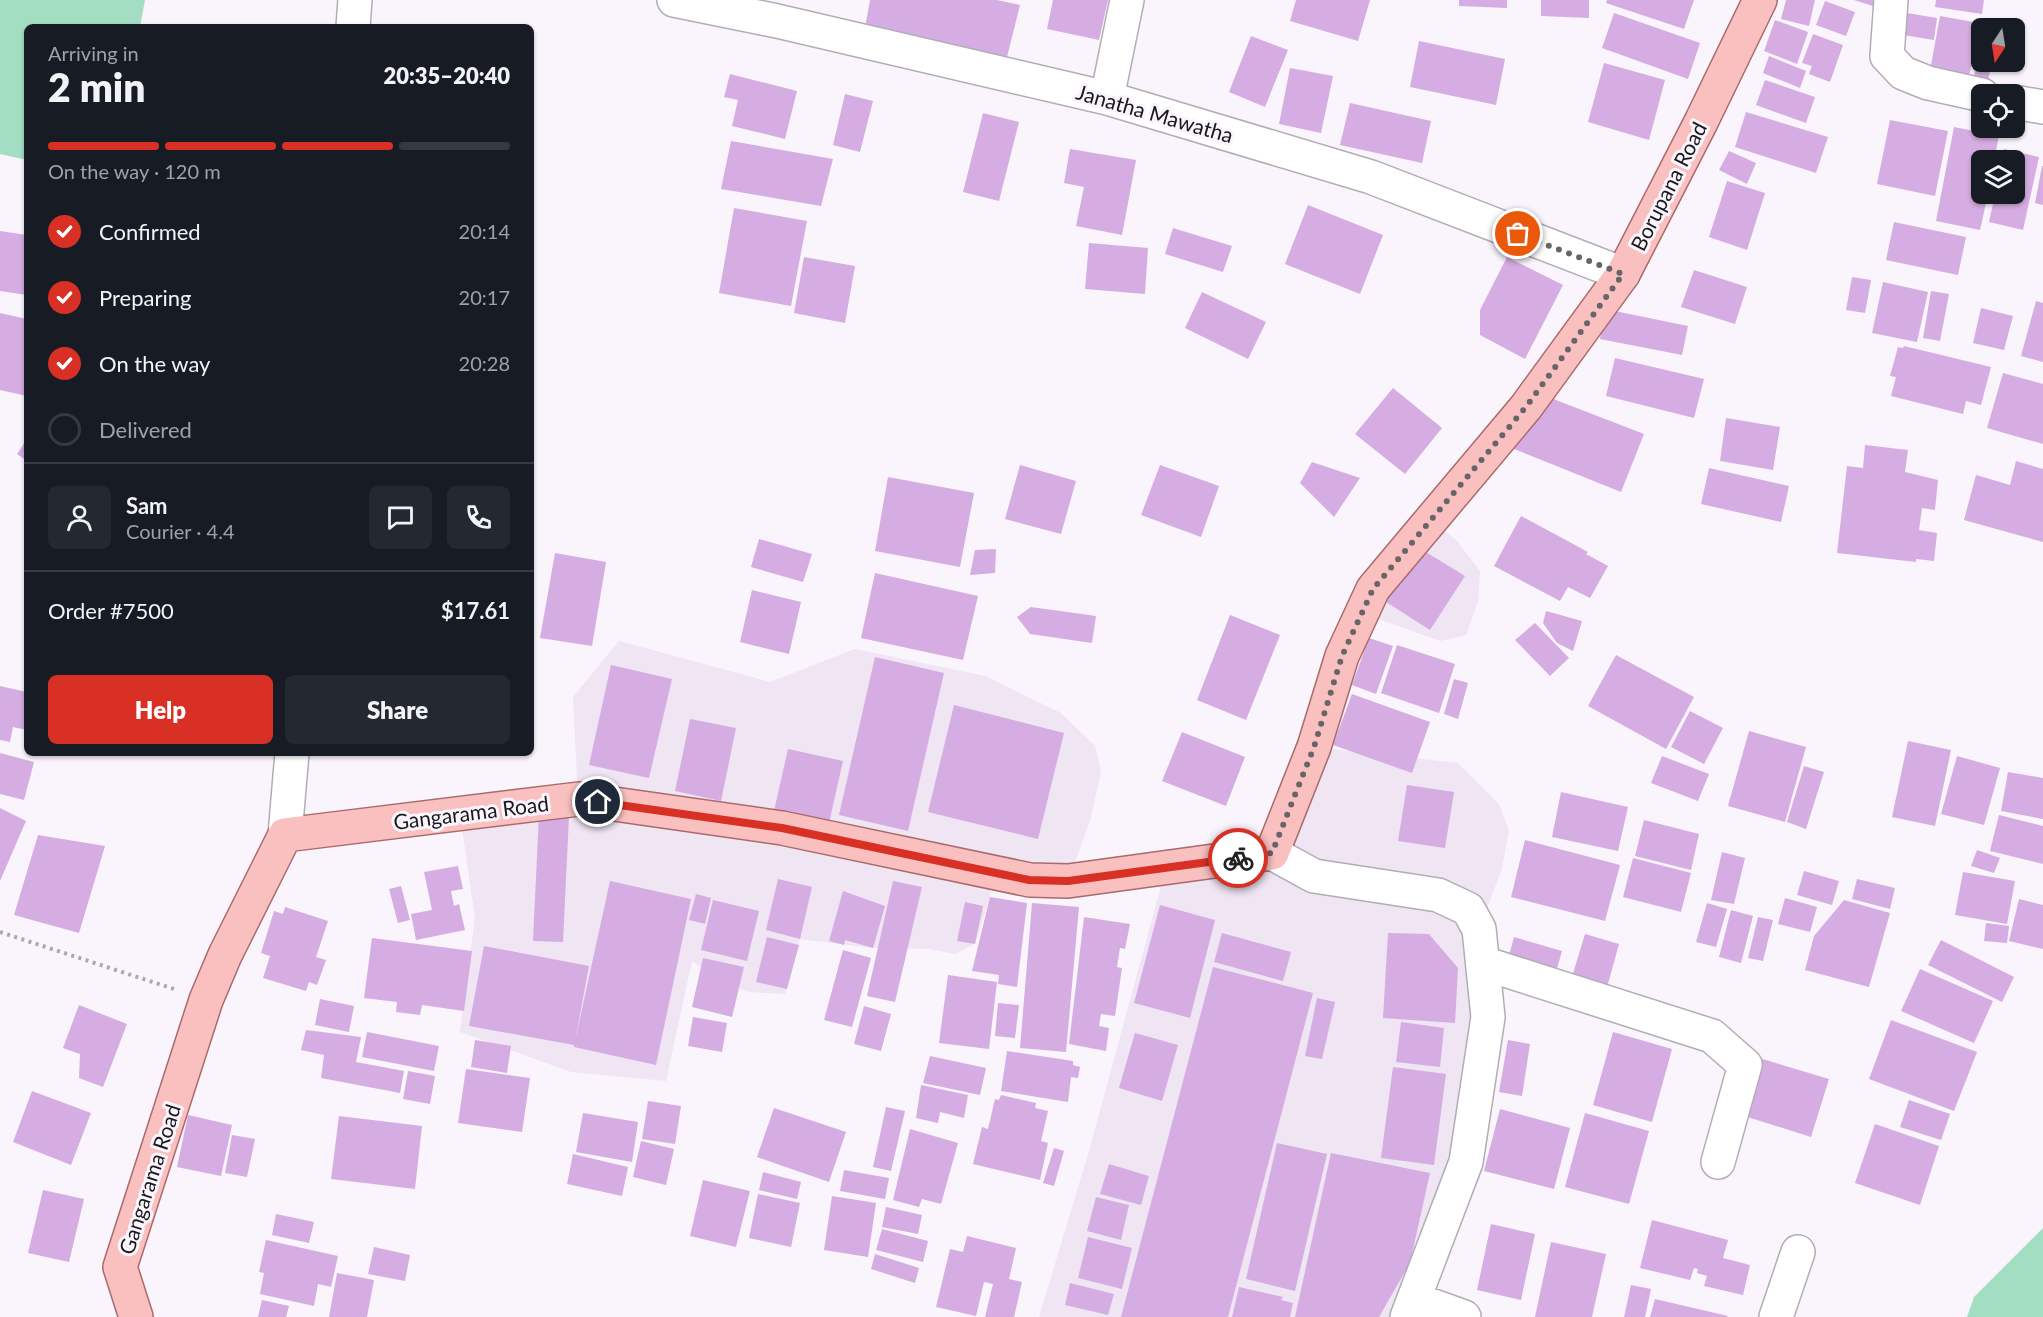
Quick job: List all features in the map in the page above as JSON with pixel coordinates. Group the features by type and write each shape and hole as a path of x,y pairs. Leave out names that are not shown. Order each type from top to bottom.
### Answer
{"main road":[{"name":"Borupana Road","path":"1272,853 1314,747 1342,656 1373,589 1526,407 1623,274 1760,0"},
{"name":"Gangarama Road","path":"136,1317 120,1268 206,1000 225,955 285,835 579,799 782,828 1029,880 1068,881 1272,853"}],"street":[{"path":"353,24 356,0"},
{"name":"Janatha Mawatha","path":"674,0 777,21 1107,98 1371,177 1623,274"},
{"path":"1107,98 1127,0"},
{"path":"1891,0 1887,56 1903,74 1928,83 1971,93"},
{"path":"2025,104 2043,108"},
{"path":"285,835 292,756"},
{"path":"1272,853 1314,876 1438,895 1468,909 1479,929 1488,1017 1466,1162 1411,1308 1464,1317"},
{"path":"1483,963 1712,1036 1746,1065 1718,1162"},
{"path":"1776,1317 1798,1252"}],"path":[{"path":"0,932 206,1000"}],"shaded area":[{"path":"1432,521 1456,540 1480,571 1478,602 1466,635 1440,641 1362,613"},
{"path":"619,641 770,682 855,649 985,676 1061,713 1095,746 1101,772 1090,821 1068,881 992,872 990,897 975,944 955,954 929,949 873,948 800,939 785,994 748,992 720,980 692,961 666,1081 571,1072 460,1032 475,918 460,814 578,799 573,697"},
{"path":"1314,747 1458,763 1499,804 1509,830 1502,869 1479,929 1488,1017 1407,1317 1039,1317 1089,1151 1166,868 1272,853"}],"green space":[{"path":"0,0 145,0 141,24 24,24 24,159 0,154"},
{"path":"2043,1228 2043,1317 1967,1317 1974,1297"}],"building":[{"path":"870,0 997,0 1020,5 1006,61 865,28"},
{"path":"1053,0 1108,0 1099,40 1047,29"},
{"path":"1296,0 1370,0 1358,41 1290,21"},
{"path":"1459,0 1507,0 1507,8 1459,6"},
{"path":"1541,0 1589,0 1589,18 1541,16"},
{"path":"1607,0 1694,0 1684,29 1606,3"},
{"path":"1786,0 1815,0 1809,26 1781,19"},
{"path":"1854,0 1875,0 1873,6"},
{"path":"1936,0 1984,0 1982,14 1935,7"},
{"path":"1825,1 1855,12 1846,36 1816,25"},
{"path":"1614,13 1700,43 1688,79 1602,48"},
{"path":"1907,13 1937,18 1934,40 1903,35"},
{"path":"1940,16 1971,22 1971,67 1968,83 1929,76"},
{"path":"1775,20 1808,32 1797,64 1764,51"},
{"path":"1813,34 1843,45 1830,82 1809,74 1812,66 1802,63"},
{"path":"1251,36 1288,50 1265,107 1229,92"},
{"path":"1419,41 1505,59 1496,105 1410,87"},
{"path":"1769,56 1806,71 1800,88 1763,73"},
{"path":"1604,63 1665,80 1649,140 1588,122"},
{"path":"1290,68 1333,76 1321,133 1279,124"},
{"path":"1975,72 1990,72 1987,84 1973,84"},
{"path":"730,74 797,91 785,139 732,126 738,100 724,97"},
{"path":"1765,80 1815,97 1806,123 1756,105"},
{"path":"845,94 873,101 860,152 833,145"},
{"path":"1350,103 1431,121 1422,163 1340,145"},
{"path":"1746,112 1828,137 1816,173 1735,147"},
{"path":"983,113 1019,122 999,201 963,192"},
{"path":"1890,120 1948,131 1935,196 1877,184"},
{"path":"1954,127 1971,130 1971,138 1999,138 1996,150 1971,150 1971,204 1986,204 1980,230 1936,221"},
{"path":"731,141 833,159 821,206 721,189"},
{"path":"1070,149 1136,160 1122,235 1076,226 1084,187 1064,183"},
{"path":"1729,151 1756,163 1747,184 1719,170"},
{"path":"2025,154 2039,157 2023,230 1989,222 1993,204 2025,204"},
{"path":"2043,166 2043,205 2035,203"},
{"path":"1727,181 1765,193 1747,250 1709,237"},
{"path":"1308,205 1383,235 1360,294 1285,264"},
{"path":"734,208 807,221 791,306 719,293"},
{"path":"1894,222 1966,237 1958,275 1886,260"},
{"path":"1173,228 1232,246 1223,272 1165,254"},
{"path":"0,231 24,235 24,295 0,291"},
{"path":"1089,243 1148,248 1145,294 1085,289"},
{"path":"804,257 855,266 845,323 794,313"},
{"path":"1507,257 1563,285 1525,359 1480,335 1480,310"},
{"path":"1694,270 1747,287 1735,324 1681,307"},
{"path":"1852,277 1871,280 1865,313 1846,310"},
{"path":"1883,282 1928,292 1917,342 1872,333"},
{"path":"1931,291 1949,294 1940,341 1923,338"},
{"path":"1202,292 1266,322 1248,359 1185,328"},
{"path":"2036,301 2043,303 2043,362 2021,356"},
{"path":"1981,308 2013,316 2004,350 1973,343"},
{"path":"1605,309 1688,326 1682,355 1600,339"},
{"path":"0,313 24,318 24,395 0,390"},
{"path":"1904,346 1991,367 1981,405 1966,401 1963,414 1891,396 1896,377 1890,376 1898,347 1903,348"},
{"path":"1615,358 1704,379 1694,418 1606,396"},
{"path":"2003,373 2043,384 2043,444 1987,428"},
{"path":"1393,388 1442,428 1405,474 1355,434"},
{"path":"1543,395 1644,434 1621,492 1504,445"},
{"path":"1726,418 1780,427 1773,470 1720,461"},
{"path":"24,444 24,459 17,454"},
{"path":"1865,445 1908,450 1905,472 1938,480 1935,510 1922,508 1919,530 1937,533 1934,561 1916,559 1916,562 1837,553 1847,466 1863,468"},
{"path":"2016,461 2043,469 2043,542 1964,520 1976,475 2010,485"},
{"path":"1312,462 1360,478 1334,517 1300,483"},
{"path":"1020,465 1076,481 1061,534 1005,519"},
{"path":"1160,465 1219,486 1201,537 1141,515"},
{"path":"1709,468 1789,486 1781,522 1701,504"},
{"path":"888,477 974,493 960,567 875,551"},
{"path":"1521,516 1588,552 1586,554 1608,566 1590,598 1568,587 1560,601 1494,566"},
{"path":"759,539 812,554 803,582 751,567"},
{"path":"996,549 995,573 970,575 975,550"},
{"path":"1421,549 1465,576 1430,630 1386,602"},
{"path":"555,553 606,562 592,646 540,638"},
{"path":"875,573 978,596 963,660 861,638"},
{"path":"752,590 801,602 789,654 740,642"},
{"path":"1031,607 1096,616 1092,643 1030,634 1017,617"},
{"path":"1546,611 1582,621 1573,651 1557,643 1543,623"},
{"path":"1230,615 1280,635 1246,720 1197,700"},
{"path":"1535,623 1569,658 1550,676 1515,640"},
{"path":"1369,638 1393,646 1376,694 1352,685"},
{"path":"1397,645 1455,664 1439,713 1381,693"},
{"path":"1616,655 1694,697 1666,749 1588,706"},
{"path":"875,657 944,673 908,831 839,815"},
{"path":"611,665 672,679 649,778 589,765"},
{"path":"1454,679 1468,683 1458,719 1444,714"},
{"path":"0,686 24,691 24,729 13,727 10,742 0,740"},
{"path":"1352,694 1430,722 1412,773 1333,745"},
{"path":"954,705 1064,733 1038,839 928,812"},
{"path":"1690,711 1723,728 1704,764 1671,747"},
{"path":"690,719 736,728 721,801 675,791"},
{"path":"1749,731 1806,747 1785,822 1728,806"},
{"path":"1182,732 1245,757 1226,806 1162,781"},
{"path":"1908,741 1951,750 1935,826 1892,817"},
{"path":"788,749 843,761 829,823 774,811"},
{"path":"0,753 34,762 24,800 0,794"},
{"path":"1662,756 1709,774 1698,801 1651,783"},
{"path":"1957,756 2000,768 1984,825 1941,814"},
{"path":"1804,766 1824,772 1806,829 1787,822"},
{"path":"2008,772 2043,778 2043,819 2001,811"},
{"path":"1407,785 1454,792 1445,848 1398,841"},
{"path":"1561,792 1628,807 1618,851 1552,837"},
{"path":"0,808 26,821 0,881"},
{"path":"539,814 569,816 563,942 533,941"},
{"path":"1999,815 2043,826 2043,864 1990,851"},
{"path":"1644,820 1699,834 1691,870 1635,856"},
{"path":"38,835 105,846 79,933 14,915"},
{"path":"1525,840 1620,865 1605,921 1511,897"},
{"path":"1977,850 2000,858 1994,873 1971,866"},
{"path":"1722,852 1745,858 1734,904 1711,900"},
{"path":"1633,858 1691,873 1681,912 1623,897"},
{"path":"458,866 463,889 451,891 454,906 459,904 465,930 416,940 411,914 432,910 424,872"},
{"path":"1804,871 1839,881 1832,905 1797,895"},
{"path":"1963,872 2015,881 2007,924 1955,915"},
{"path":"778,879 812,887 800,939 766,930"},
{"path":"1857,879 1895,888 1890,909 1852,899"},
{"path":"610,881 691,899 656,1065 574,1047 574,1045 469,1026 484,946 589,966 575,1041"},
{"path":"893,881 922,887 895,1002 867,996"},
{"path":"401,886 410,920 398,923 389,889"},
{"path":"843,891 885,906 873,948 845,940 844,945 829,941"},
{"path":"696,894 711,898 705,924 689,920"},
{"path":"990,897 1027,903 1017,987 998,984 999,975 972,971"},
{"path":"1785,898 1817,907 1810,932 1778,924"},
{"path":"2019,899 2043,905 2043,949 2009,941"},
{"path":"713,900 759,911 747,961 701,950"},
{"path":"1844,900 1890,913 1869,987 1805,970 1814,936"},
{"path":"965,902 983,906 975,944 957,941"},
{"path":"1032,903 1079,907 1066,1052 1020,1048"},
{"path":"1707,903 1727,909 1716,947 1696,942"},
{"path":"1160,905 1215,920 1190,1018 1134,1003"},
{"path":"285,907 328,921 316,957 326,960 317,985 309,982 306,991 263,978 270,956 261,953 274,911 283,914"},
{"path":"1731,910 1753,916 1741,963 1719,957"},
{"path":"1084,917 1130,924 1125,949 1120,948 1117,967 1122,968 1115,1016 1101,1014 1099,1026 1109,1028 1106,1051 1069,1044"},
{"path":"1758,917 1773,920 1763,961 1748,958"},
{"path":"1986,923 2009,926 2007,943 1984,941"},
{"path":"1222,933 1291,952 1283,981 1214,962"},
{"path":"1388,933 1429,934 1458,968 1455,1023 1383,1018"},
{"path":"1585,934 1619,944 1606,991 1571,980"},
{"path":"767,937 799,945 787,989 756,982"},
{"path":"1514,937 1562,951 1556,972 1508,959"},
{"path":"372,938 472,951 464,1011 422,1005 420,1015 396,1012 397,1002 364,998"},
{"path":"1941,940 2014,977 2002,1002 1928,965"},
{"path":"843,950 871,958 852,1027 824,1020"},
{"path":"703,958 744,967 732,1017 692,1007"},
{"path":"1213,967 1313,993 1228,1317 1121,1317"},
{"path":"1920,969 1993,1001 1974,1043 1901,1011"},
{"path":"948,975 997,982 989,1049 939,1043"},
{"path":"1317,998 1335,1002 1322,1059 1305,1056"},
{"path":"320,999 354,1006 349,1032 315,1025"},
{"path":"998,1003 1019,1005 1015,1038 995,1036"},
{"path":"79,1005 127,1024 103,1087 79,1078 80,1054 63,1048"},
{"path":"864,1006 891,1014 881,1051 854,1044"},
{"path":"693,1017 727,1023 722,1052 688,1046"},
{"path":"1891,1020 1977,1052 1954,1111 1869,1079"},
{"path":"1401,1022 1444,1028 1440,1067 1396,1062"},
{"path":"306,1030 361,1037 356,1062 404,1071 400,1093 321,1078 324,1055 301,1050"},
{"path":"367,1032 439,1046 434,1071 362,1057"},
{"path":"1613,1032 1672,1049 1652,1122 1593,1105"},
{"path":"1135,1033 1178,1045 1162,1101 1119,1088"},
{"path":"475,1040 511,1046 507,1073 471,1067"},
{"path":"1508,1040 1530,1044 1522,1096 1499,1092"},
{"path":"1007,1051 1073,1061 1073,1065 1080,1067 1078,1078 1071,1077 1068,1102 1001,1091"},
{"path":"930,1056 986,1068 980,1095 923,1083"},
{"path":"1756,1057 1829,1079 1811,1137 1738,1114"},
{"path":"1393,1067 1446,1074 1434,1165 1381,1158"},
{"path":"466,1069 530,1078 522,1132 458,1123"},
{"path":"408,1071 435,1076 430,1104 403,1099"},
{"path":"921,1085 968,1095 964,1118 940,1112 938,1123 916,1118"},
{"path":"32,1091 91,1113 71,1165 13,1142"},
{"path":"1001,1095 1036,1103 1035,1108 1048,1111 1041,1141 1048,1143 1040,1180 973,1164 982,1127 988,1129 995,1099 999,1100"},
{"path":"1909,1100 1950,1114 1941,1140 1900,1127"},
{"path":"648,1101 681,1106 675,1144 642,1139"},
{"path":"886,1107 905,1111 891,1171 873,1167"},
{"path":"774,1108 846,1132 829,1182 757,1157"},
{"path":"1500,1109 1570,1128 1554,1189 1484,1171"},
{"path":"583,1113 638,1122 632,1162 576,1152"},
{"path":"1585,1113 1649,1131 1629,1204 1565,1187"},
{"path":"188,1115 232,1125 221,1176 177,1167"},
{"path":"339,1116 422,1126 415,1189 331,1179"},
{"path":"1875,1124 1939,1146 1920,1205 1855,1183"},
{"path":"910,1129 958,1143 941,1204 922,1199 919,1207 893,1200"},
{"path":"232,1135 255,1139 247,1177 225,1173"},
{"path":"641,1141 674,1149 666,1185 633,1177"},
{"path":"1277,1143 1327,1154 1295,1291 1246,1279"},
{"path":"1054,1148 1064,1151 1054,1186 1043,1183"},
{"path":"1331,1153 1430,1173 1410,1263 1379,1317 1295,1317"},
{"path":"573,1154 628,1167 622,1196 567,1184"},
{"path":"1109,1164 1149,1176 1141,1205 1100,1194"},
{"path":"844,1170 889,1178 885,1199 840,1191"},
{"path":"763,1172 801,1182 797,1199 759,1190"},
{"path":"703,1180 750,1191 736,1247 690,1236"},
{"path":"43,1190 84,1199 69,1262 28,1253"},
{"path":"758,1194 800,1203 791,1247 749,1238"},
{"path":"832,1196 876,1203 868,1257 824,1250"},
{"path":"1096,1197 1129,1205 1121,1240 1087,1231"},
{"path":"886,1207 922,1215 918,1234 882,1227"},
{"path":"276,1214 314,1222 309,1243 272,1235"},
{"path":"1652,1220 1728,1240 1723,1258 1750,1265 1743,1295 1704,1286 1707,1276 1697,1273 1698,1269 1694,1268 1690,1280 1640,1268"},
{"path":"1491,1224 1535,1234 1521,1300 1477,1290"},
{"path":"882,1229 928,1241 923,1262 876,1250"},
{"path":"967,1236 1016,1248 1009,1279 1022,1282 1014,1317 985,1317 993,1284 984,1282 976,1316 936,1307 950,1249 963,1252"},
{"path":"1088,1237 1132,1248 1122,1289 1078,1278"},
{"path":"266,1240 338,1256 331,1287 318,1284 314,1306 260,1294 264,1273 259,1272"},
{"path":"1551,1242 1606,1254 1592,1317 1535,1317"},
{"path":"374,1247 410,1255 405,1281 368,1274"},
{"path":"875,1254 919,1268 915,1283 871,1269"},
{"path":"337,1273 374,1280 367,1317 329,1317"},
{"path":"1070,1283 1114,1294 1108,1315 1065,1305"},
{"path":"1631,1285 1651,1289 1645,1317 1624,1317"},
{"path":"1239,1287 1283,1297 1281,1300 1293,1303 1290,1317 1232,1317"},
{"path":"1655,1299 1728,1316 1650,1317"},
{"path":"262,1300 289,1306 286,1317 258,1317"}],"way so far":[{"path":"1238,858 1272,853 1314,747 1342,656 1373,589 1526,407 1623,274 1518,234"}],"route":[{"path":"598,802 782,828 1029,880 1068,881 1238,858"}]}
